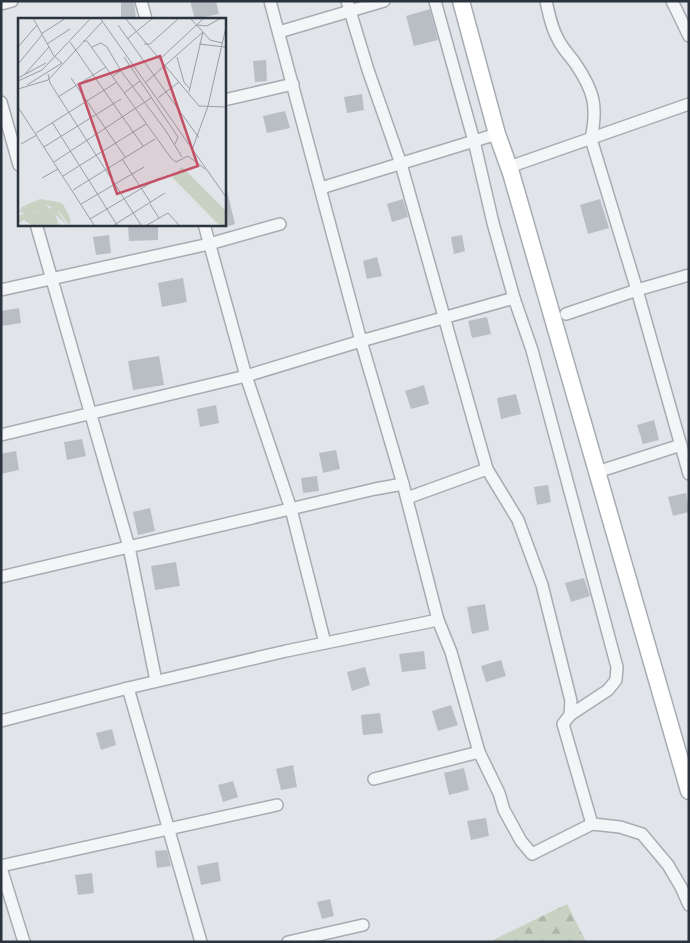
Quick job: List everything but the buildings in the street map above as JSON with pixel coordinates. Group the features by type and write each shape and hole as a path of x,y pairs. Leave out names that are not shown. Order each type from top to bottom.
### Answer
{"street":[{"path":"1,4 12,1"},
{"path":"141,1 146,18"},
{"path":"270,1 361,341 407,498 438,620 451,652 480,752 499,793 504,810 520,841 532,854 592,824 620,827 642,834 668,865 689,905"},
{"path":"279,32 349,6 384,1"},
{"path":"435,1 474,141 493,223 514,298 535,360 617,667 616,680 608,690 570,715 563,724 592,824"},
{"path":"461,1 497,134 509,167 689,791"},
{"path":"546,1 550,22 559,42 575,63 588,86 595,107 595,122 591,139 637,290 689,474"},
{"path":"672,1 685,18 689,36"},
{"path":"349,6 368,70 401,164 487,470 518,520 542,585 571,701 570,715"},
{"path":"225,100 293,84"},
{"path":"1,102 16,146 18,159"},
{"path":"509,167 689,104"},
{"path":"321,188 497,134"},
{"path":"1,150 16,146"},
{"path":"1,290 51,277 209,244 280,224"},
{"path":"36,225 129,547 156,681"},
{"path":"204,225 246,376 291,509 325,643"},
{"path":"566,314 689,275"},
{"path":"1,435 246,376 514,298"},
{"path":"597,472 681,445"},
{"path":"407,498 487,470"},
{"path":"1,577 403,484"},
{"path":"1,721 156,681 438,620"},
{"path":"128,688 201,942"},
{"path":"374,779 480,752"},
{"path":"24,942 1,867 277,805"},
{"path":"288,942 362,924"}],"green space":[{"path":"567,904 586,942 489,942"}]}
